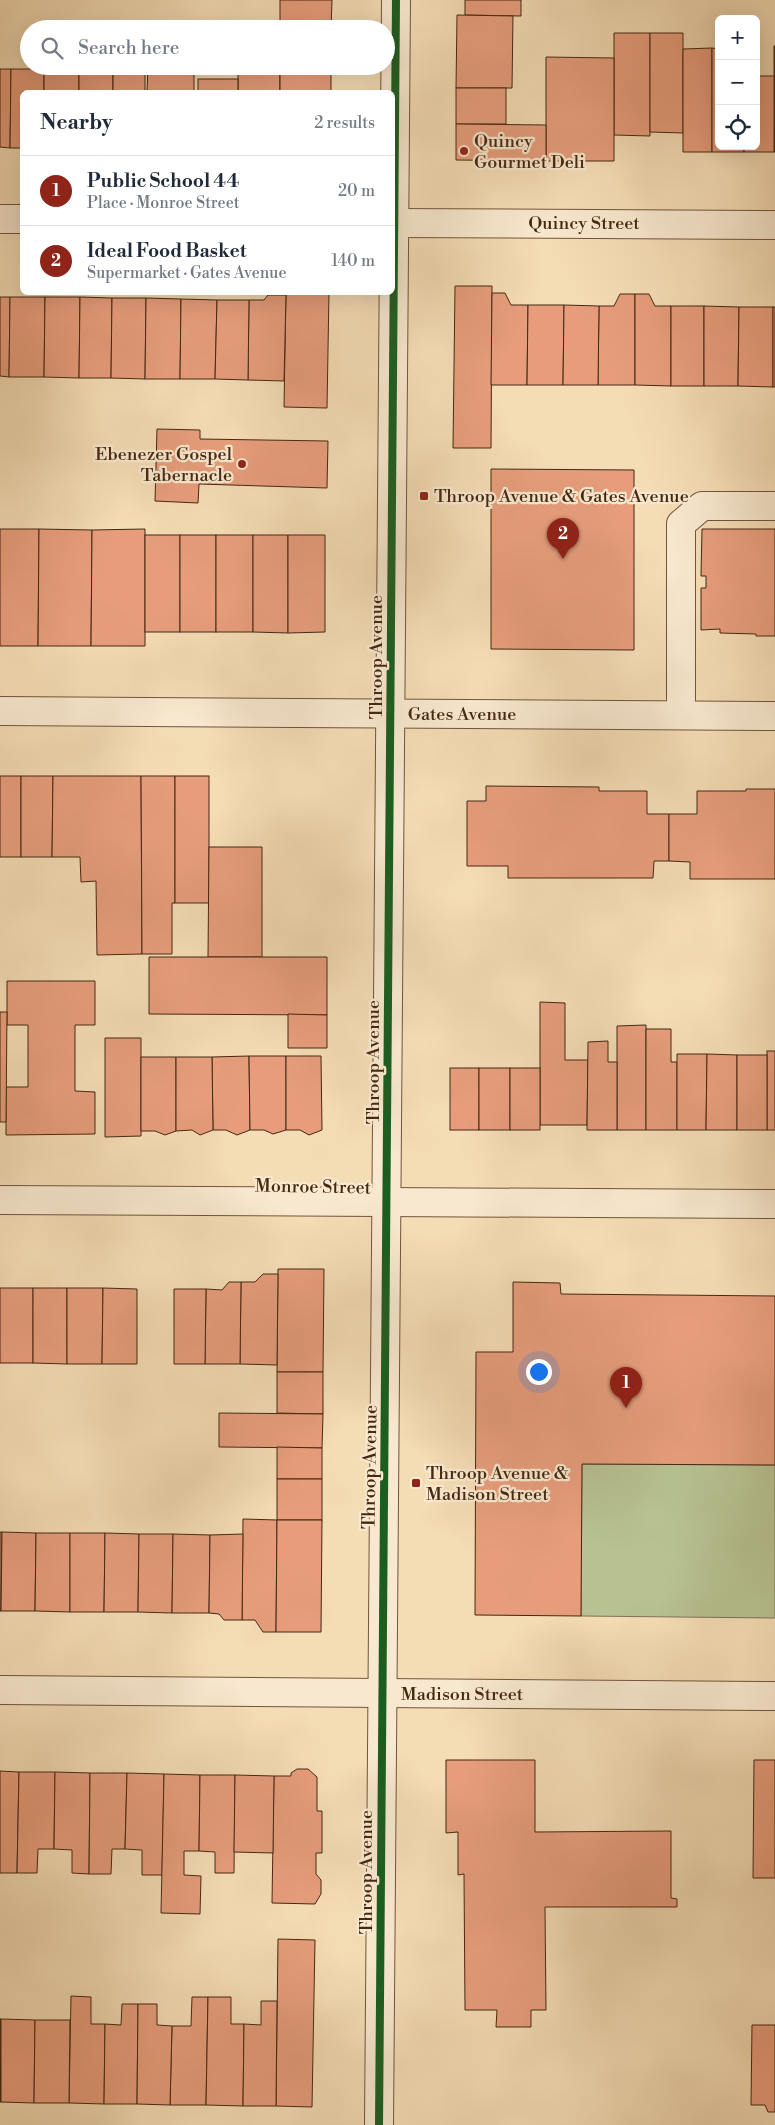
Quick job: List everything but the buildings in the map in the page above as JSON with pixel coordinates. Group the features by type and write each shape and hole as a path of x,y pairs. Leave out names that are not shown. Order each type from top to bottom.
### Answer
{"street":[{"name":"Throop Avenue","path":"395,74 396,0"},
{"name":"Throop Avenue","path":"395,75 395,90"},
{"path":"0,219 20,219"},
{"name":"Quincy Street","path":"395,222 775,225"},
{"name":"Throop Avenue","path":"379,2125 393,295"},
{"path":"681,715 682,524 702,506 775,506"},
{"name":"Gates Avenue","path":"0,710 775,716"},
{"name":"Monroe Street","path":"0,1200 775,1204"},
{"name":"Madison Street","path":"0,1690 775,1696"}],"green space":[{"path":"582,1464 775,1465 775,1618 581,1616"}],"cycle path":[{"path":"395,125 396,0"},
{"path":"379,2125 394,295"}],"place":[{"name":"Quincy Gourmet Deli","path":"464,151"},
{"name":"Ebenezer Gospel Tabernacle","path":"242,464"},
{"name":"Throop Avenue & Gates Avenue","path":"424,496"},
{"name":"Ideal Food Basket","path":"563,559"},
{"name":"Public School 44","path":"626,1408"},
{"name":"Throop Avenue & Madison Street","path":"416,1483"}]}
